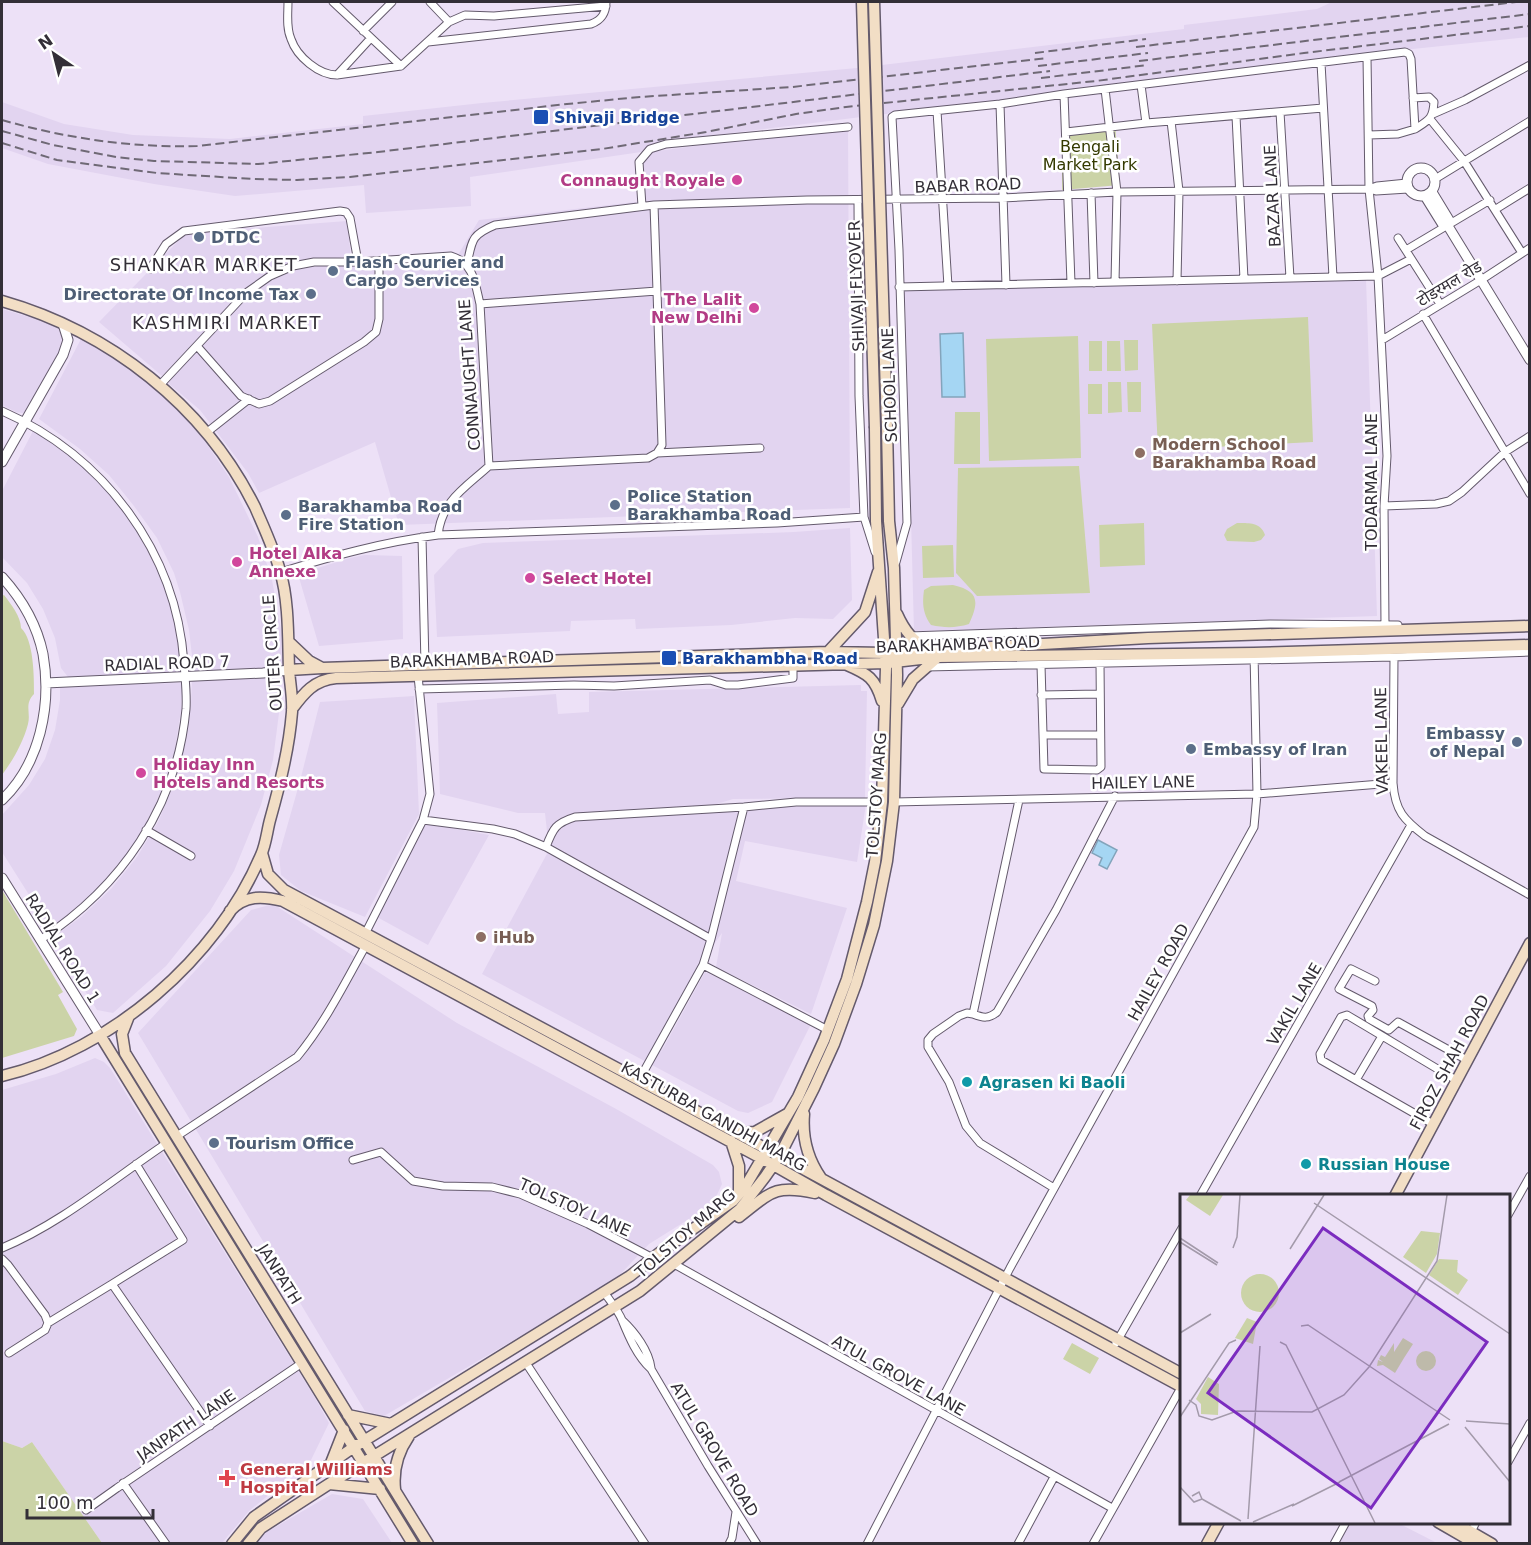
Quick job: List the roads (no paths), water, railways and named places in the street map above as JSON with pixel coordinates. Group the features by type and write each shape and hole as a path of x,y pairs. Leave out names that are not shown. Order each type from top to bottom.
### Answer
{"main road":[{"name":"SHIVAJI FLYOVER","path":"862,2 876,521 891,657"},
{"name":"SHIVAJI FLYOVER","path":"874,2 889,521 894,568 895,609 891,657"},
{"name":"OUTER CIRCLE","path":"2,302 29,309 63,324 106,345 134,364 192,416 221,451 245,489 265,529 281,572 290,643 292,710 283,776 262,853 230,911 210,940 178,974 129,1016 100,1035 40,1064 2,1076"},
{"path":"828,652 866,610 880,569"},
{"path":"844,663 864,672 871,678 890,710 935,654 909,636 895,609"},
{"name":"BARAKHAMBA ROAD","path":"292,710 314,684 323,680 844,663 891,657 1250,630 1530,626"},
{"path":"290,643 304,657 322,668"},
{"name":"BARAKHAMBA ROAD","path":"935,654 1254,656 1530,645"},
{"name":"BARAKHAMBA ROAD","path":"289,669 828,652 891,657"},
{"name":"TOLSTOY MARG","path":"248,1544 261,1528 329,1484 640,1291 740,1209 776,1161 834,1044 856,984 872,930 885,871 891,657"},
{"name":"TOLSTOY MARG","path":"232,1544 254,1517 354,1447 630,1276 718,1213 739,1194 798,1097 828,1030 847,979 863,919 888,802"},
{"name":"KASTURBA GANDHI MARG","path":"262,853 266,869 279,887 365,939 764,1153 826,1195 999,1289 1114,1345 1180,1373"},
{"name":"KASTURBA GANDHI MARG","path":"230,911 242,901 250,898 283,901 365,939 639,1080 735,1137"},
{"name":"FIROZ SHAH ROAD","path":"1396,1194 1530,943"},
{"name":"JANPATH","path":"129,1016 122,1034 125,1053 348,1415 366,1440 368,1460 380,1489 413,1544"},
{"name":"JANPATH","path":"100,1035 354,1447 396,1492 428,1544"},
{"path":"804,1108 802,1127 806,1146 812,1165 822,1180"},
{"path":"739,1194 739,1166 735,1137 754,1132 788,1114"},
{"name":"KASTURBA GANDHI MARG","path":"776,1161 822,1180 1005,1277 1180,1386"},
{"path":"690,1252 712,1239 768,1194 781,1189 795,1188 826,1195"},
{"path":"348,1415 391,1424"},
{"path":"332,1463 344,1430"},
{"path":"396,1492 396,1466 401,1449 411,1433"},
{"path":"329,1484 380,1489"},
{"path":"1207,1544 1217,1524"},
{"path":"1441,1524 1476,1544"},
{"path":"1474,1527 1492,1544"}],"street":[{"path":"288,2 288,30 291,40 297,50 318,70 328,75 401,66 449,22 465,15 494,16 606,4 604,15 591,24 428,42"},
{"path":"333,2 401,66"},
{"path":"363,31 392,2"},
{"path":"430,2 449,22"},
{"path":"337,75 370,39"},
{"path":"948,286 937,111 1405,52 1411,58 1415,129"},
{"name":"TODARMAL LANE","path":"1367,57 1369,189 1378,276 1387,456 1384,506 1386,625"},
{"path":"1321,63 1333,277"},
{"path":"1369,135 1398,134 1415,129 1432,117 1530,65"},
{"path":"1140,86 1146,123"},
{"path":"1105,89 1117,192 1115,282"},
{"path":"1064,94 1071,283"},
{"path":"1413,98 1432,99 1434,102 1432,117 1496,209 1522,253"},
{"path":"1000,104 1006,285"},
{"path":"1066,132 1323,108"},
{"name":"SCHOOL LANE","path":"894,568 907,523 892,117 937,111"},
{"name":"BAZAR LANE","path":"1280,112 1290,278"},
{"path":"1236,116 1244,279"},
{"path":"1171,121 1179,191 1177,281"},
{"path":"1434,177 1530,121"},
{"path":"642,206 639,162 650,149 666,144 848,127"},
{"path":"1419,168 1429,170 1434,177 1435,187 1429,194 1418,196 1408,186 1410,174 1419,168"},
{"name":"BABAR ROAD","path":"467,265 472,240 481,231 495,225 642,206 807,200 942,200 1117,192 1369,189 1376,191 1408,186"},
{"path":"1496,209 1530,188"},
{"path":"1091,193 1094,283"},
{"path":"1429,194 1449,220 1448,226 1530,360"},
{"path":"1406,250 1490,200"},
{"path":"858,201 859,396 864,517 880,569"},
{"path":"489,466 648,458 657,453 662,446 654,205"},
{"path":"150,268 166,244 184,231 340,211 346,212 350,218 358,262"},
{"path":"1398,238 1440,304"},
{"name":"टोडरमल रोड","path":"1382,340 1530,248"},
{"path":"160,385 246,293 270,276 293,266 314,262 358,262 451,256 461,259 467,265"},
{"path":"899,287 1378,276 1411,259"},
{"path":"197,346 241,396 259,404 270,401 364,342 376,332 379,319 379,261"},
{"name":"CONNAUGHT LANE","path":"438,535 439,519 452,499 489,466 480,304 474,280 467,265"},
{"path":"480,304 657,291"},
{"path":"1423,314 1530,494"},
{"path":"2,462 65,350 68,340 63,324"},
{"path":"206,433 249,399"},
{"path":"2,411 25,422 69,450 90,467 120,499 140,527 164,574 173,599 183,646 186,706 177,756 160,804 135,850 102,891 83,909 40,940"},
{"path":"1384,506 1436,504 1449,501 1505,452 1530,436"},
{"path":"657,453 760,448"},
{"path":"281,572 363,548 438,535 777,523 864,517"},
{"path":"422,537 425,665"},
{"path":"2,577 15,592 30,616 43,652 46,683 42,729 35,750 21,776 2,800"},
{"path":"909,636 1250,630 1530,621"},
{"path":"925,667 1041,665 1254,656 1394,657 1530,652"},
{"name":"HAILEY ROAD","path":"999,1289 1254,827 1257,794 1254,656"},
{"name":"VAKEEL LANE","path":"1394,657 1393,783 1394,797 1399,811 1425,836 1530,895"},
{"path":"1041,665 1044,767 1046,770 1097,770 1101,767 1100,663"},
{"path":"419,689 614,686 710,681 738,685 793,678 793,664"},
{"name":"RADIAL ROAD 7","path":"46,683 263,673 289,669"},
{"path":"536,672 537,686"},
{"path":"177,1136 297,1057 334,1003 423,820 430,794 418,676"},
{"path":"1041,694 1100,694"},
{"path":"1043,735 1100,735"},
{"name":"HAILEY LANE","path":"546,847 552,830 562,821 575,816 796,802 1019,800 1257,794 1393,783"},
{"path":"1054,1188 980,1143 972,1135 949,1082 928,1047 928,1040 959,1016 967,1013 990,1018 997,1012 1056,910 1115,796"},
{"path":"973,1014 1019,800"},
{"path":"639,1080 703,965 744,807"},
{"path":"423,820 515,834 546,847 711,939"},
{"name":"VAKIL LANE","path":"1201,1194 1411,825"},
{"path":"146,830 191,856"},
{"name":"RADIAL ROAD 1","path":"2,878 100,1035"},
{"path":"703,965 828,1030"},
{"path":"1375,981 1351,969 1339,989 1372,1006 1369,1019 1387,1029 1389,1030 1398,1022 1467,1060"},
{"path":"1433,1125 1320,1058 1320,1054 1341,1017 1347,1015 1456,1080"},
{"path":"1356,1080 1382,1036"},
{"path":"2,1248 26,1238 65,1214 166,1143"},
{"name":"TOLSTOY LANE","path":"353,1160 381,1152 412,1181 443,1186 492,1187 520,1194 588,1224 653,1258"},
{"path":"9,1353 45,1330 48,1323 183,1240 136,1164"},
{"path":"1510,1213 1530,1176"},
{"path":"1114,1345 1180,1231"},
{"path":"2,1259 9,1265 48,1323"},
{"name":"ATUL GROVE LANE","path":"674,1264 1112,1508"},
{"path":"112,1284 210,1426"},
{"path":"867,1544 999,1289"},
{"name":"ATUL GROVE ROAD","path":"604,1292 615,1307 645,1363 651,1369 757,1544"},
{"path":"526,1363 645,1544"},
{"name":"JANPATH LANE","path":"86,1510 302,1364"},
{"path":"1093,1544 1180,1390"},
{"path":"1510,1460 1530,1423"},
{"path":"1018,1544 1054,1477"},
{"path":"123,1483 166,1544"},
{"path":"729,1544 736,1512"},
{"path":"1334,1544 1345,1524"}],"water":[{"path":"963,333 965,397 942,397 940,334"},
{"path":"1098,840 1117,850 1107,869 1099,865 1102,858 1092,853"}],"railway":[{"path":"1136,47 1516,2"},
{"path":"1139,61 1530,14"},
{"path":"2,143 57,160 157,173 297,180 350,177 602,149 846,107 1096,81 1530,26"},
{"path":"1035,53 1146,39"},
{"path":"1038,66 1148,53"},
{"path":"2,120 74,137 148,145 197,146 567,104 792,87 1047,58"},
{"path":"1041,78 1148,65"},
{"path":"2,131 53,145 116,157 154,161 258,164 378,152 1050,71"}],"place":[{"name":"Shivaji Bridge","path":"541,117"},
{"name":"Connaught Royale","path":"737,180"},
{"name":"DTDC","path":"199,237"},
{"name":"Flash Courier and Cargo Services","path":"333,271"},
{"name":"Directorate Of Income Tax","path":"311,294"},
{"name":"The Lalit New Delhi","path":"754,308"},
{"name":"Modern School Barakhamba Road","path":"1140,453"},
{"name":"Police Station Barakhamba Road","path":"615,505"},
{"name":"Barakhamba Road Fire Station","path":"286,515"},
{"name":"Hotel Alka Annexe","path":"237,562"},
{"name":"Select Hotel","path":"530,578"},
{"name":"Barakhambha Road","path":"669,658"},
{"name":"Embassy of Nepal","path":"1517,742"},
{"name":"Embassy of Iran","path":"1191,749"},
{"name":"Holiday Inn Hotels and Resorts","path":"141,773"},
{"name":"iHub","path":"481,937"},
{"name":"Agrasen ki Baoli","path":"967,1082"},
{"name":"Tourism Office","path":"214,1143"},
{"name":"Russian House","path":"1306,1164"},
{"name":"General Williams Hospital","path":"227,1478"}],"district":[{"name":"SHANKAR MARKET","path":"204,265"},
{"name":"KASHMIRI MARKET","path":"227,323"}],"park label":[{"name":"Bengali Market Park","path":"1090,155"}]}
